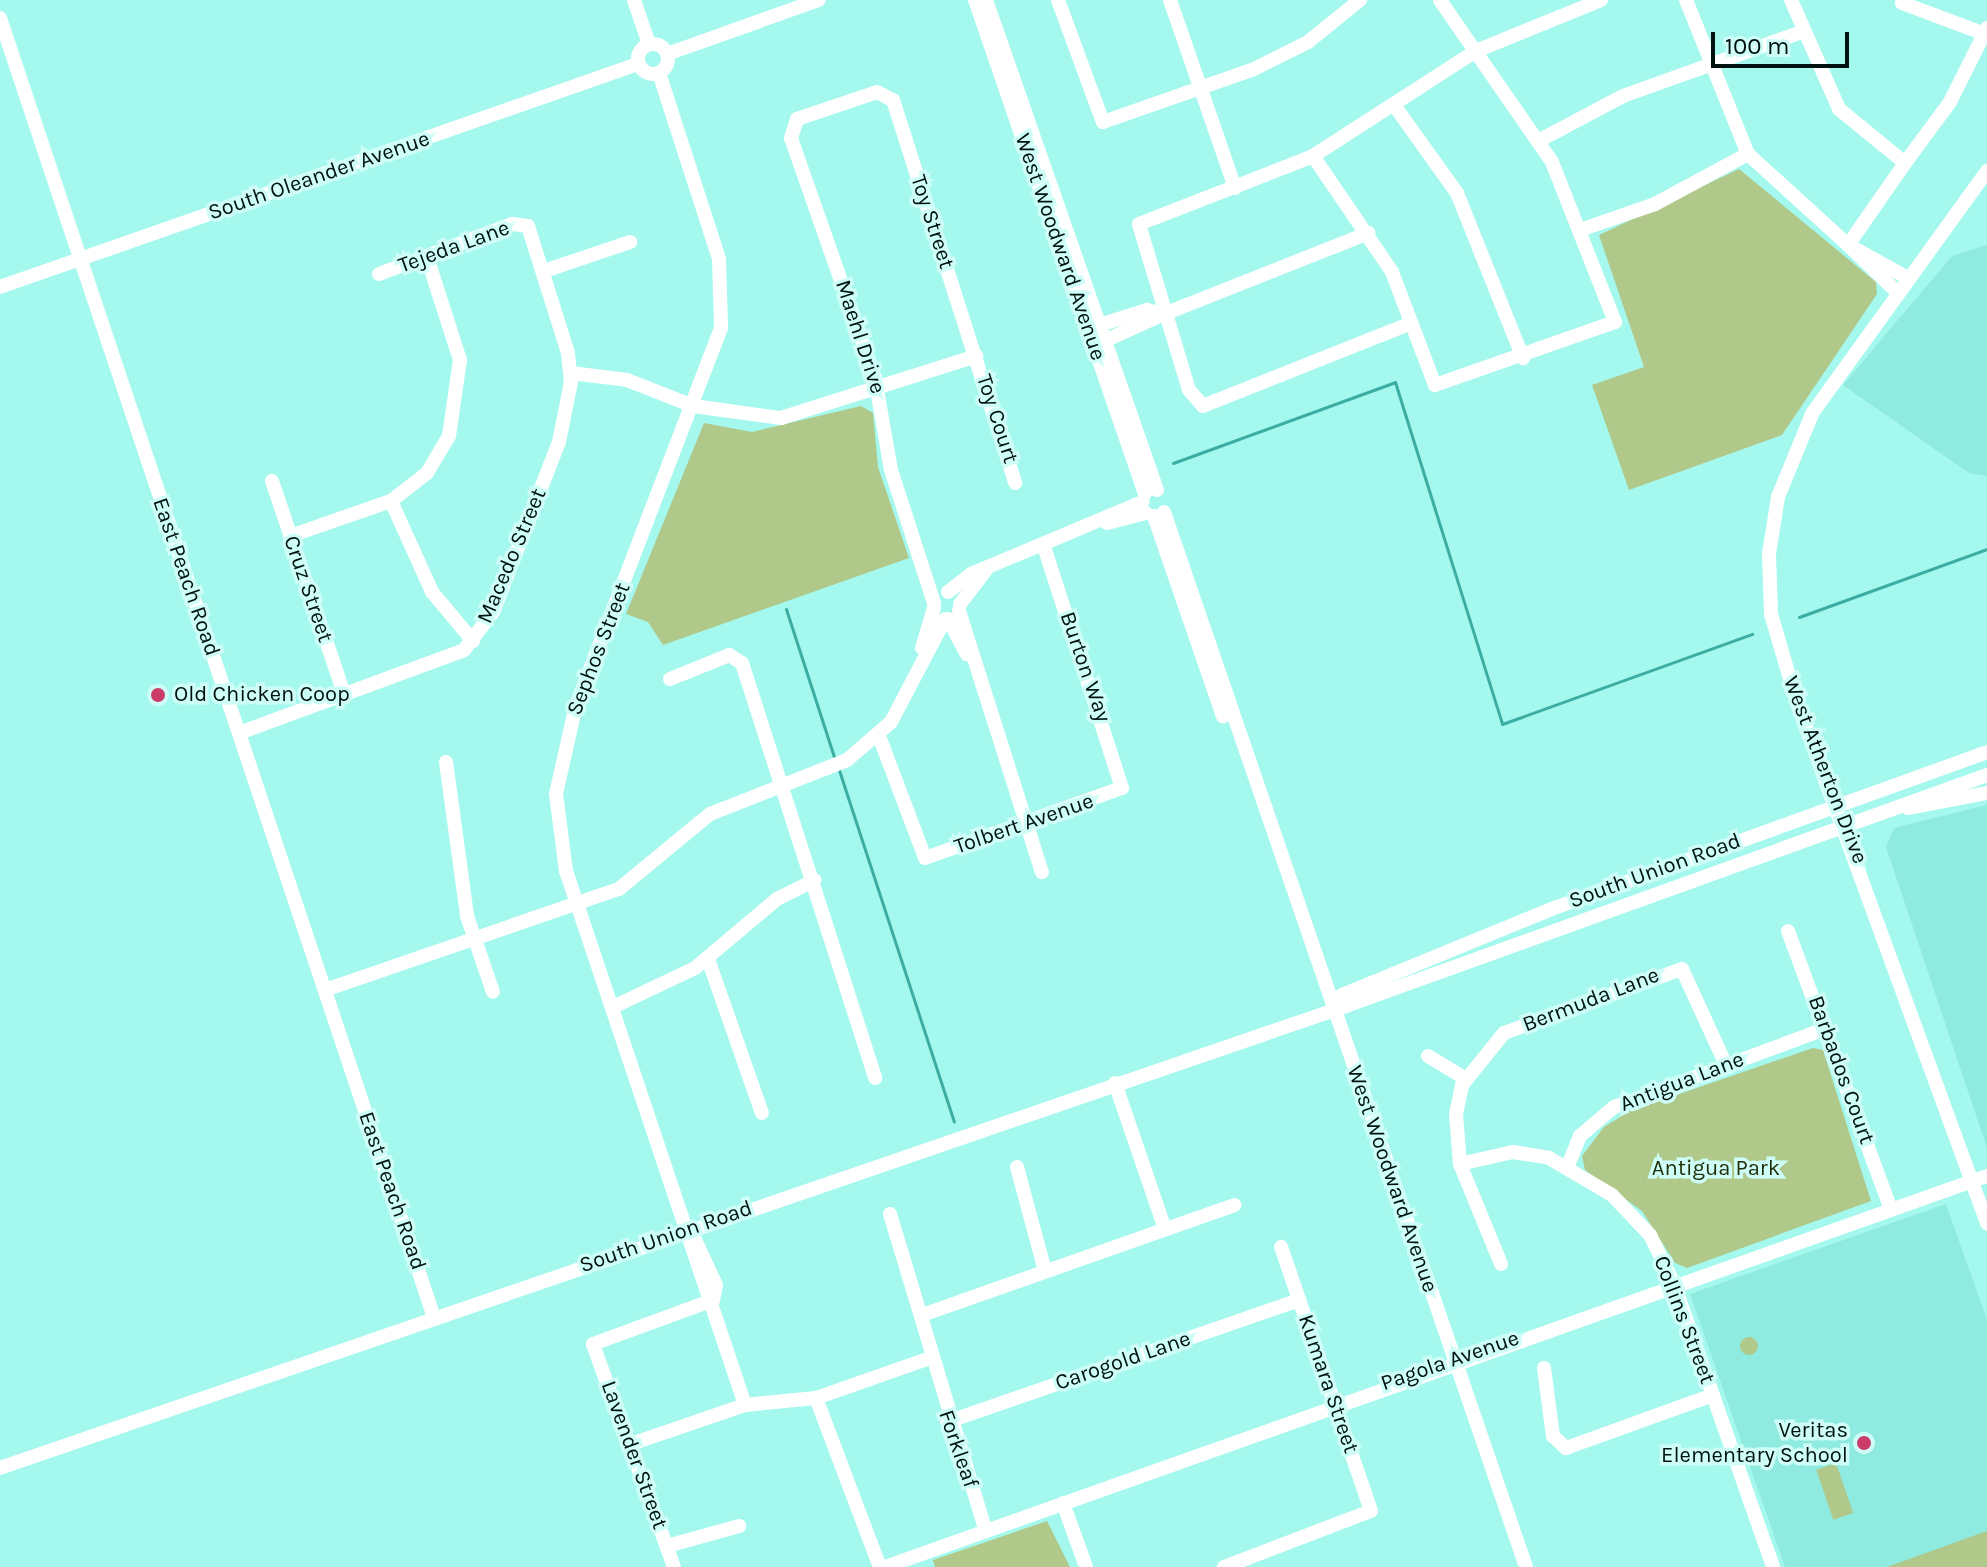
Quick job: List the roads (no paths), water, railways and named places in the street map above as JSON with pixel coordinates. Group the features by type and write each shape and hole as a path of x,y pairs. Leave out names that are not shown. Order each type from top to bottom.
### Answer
{"street":[{"path":"634,0 649,44 667,54"},
{"path":"649,44 638,64 659,73 667,54 819,0"},
{"name":"West Woodward Avenue","path":"975,0 1086,304 1151,504 1256,792 1526,1567"},
{"name":"West Woodward Avenue","path":"986,0 1086,304"},
{"path":"1058,0 1103,122 1201,91 1308,42 1360,0"},
{"path":"1170,0 1235,188"},
{"path":"1313,156 1369,233 1435,385 1523,358 1615,322 1583,229 1540,140 1440,0"},
{"path":"1409,324 1203,406 1189,390 1139,224 1313,156 1476,51 1601,0"},
{"path":"1686,0 1709,64 1748,154 1848,245 1908,278"},
{"path":"1791,0 1802,32 1839,109 1905,163"},
{"path":"1848,245 1950,102 1986,31 1902,3"},
{"name":"East Peach Road","path":"0,18 434,1317"},
{"path":"1540,140 1623,96 1802,32"},
{"name":"South Oleander Avenue","path":"0,287 638,64"},
{"name":"Sephos Street","path":"659,73 722,283 716,355 693,406 561,750 559,830 578,904 689,1229 704,1290 713,1300 745,1405"},
{"name":"Toy Street","path":"791,127 801,116 882,92 893,100 976,356"},
{"path":"1394,105 1457,193 1523,358"},
{"name":"Maehl Drive","path":"791,127 878,388 891,470 918,550 970,658 1042,872"},
{"path":"1583,229 1655,204 1748,154"},
{"name":"West Atherton Drive","path":"1987,171 1812,414 1788,465 1771,534 1777,637 1980,1179 1987,1223"},
{"name":"Tejeda Lane","path":"379,274 512,224 528,226"},
{"name":"Macedo Street","path":"239,733 452,657 473,641 493,612 559,442 571,373 547,270 528,226"},
{"path":"1100,344 1164,314 1369,233"},
{"path":"547,270 630,242"},
{"path":"1848,245 1856,261 1898,293"},
{"path":"290,536 391,501 427,473 457,407 460,360 427,257"},
{"path":"1094,327 1147,310 1164,314"},
{"path":"571,373 627,380 693,406 781,418 976,356"},
{"name":"Toy Court","path":"976,356 1015,483"},
{"name":"Cruz Street","path":"272,481 345,697"},
{"path":"391,501 432,592 473,641"},
{"path":"947,592 986,570 1151,504"},
{"name":"Burton Way","path":"1044,546 1122,788"},
{"name":"Maehl Drive","path":"918,550 947,592 946,611 955,639 970,658"},
{"path":"325,990 475,942 578,904 652,867 710,814 782,780 833,767 879,736 900,709 921,653 946,611 986,570"},
{"path":"921,653 936,633 946,611"},
{"path":"936,633 955,639"},
{"path":"670,679 729,655 742,663 815,880 875,1078"},
{"name":"Tolbert Avenue","path":"879,736 925,858 1026,825 1122,788"},
{"name":"South Union Road","path":"1332,1008 1342,995 1557,907 1987,752"},
{"path":"446,762 475,942 493,992"},
{"name":"South Union Road","path":"0,1468 1332,1008 1987,775"},
{"path":"1895,809 1939,808 1987,793"},
{"path":"613,1007 708,959 777,899 815,880"},
{"name":"Barbados Court","path":"1788,931 1891,1209"},
{"path":"708,959 762,1113"},
{"name":"Bermuda Lane","path":"1501,1264 1460,1164 1456,1114 1466,1079 1504,1033 1682,969 1726,1065"},
{"name":"Antigua Lane","path":"1567,1168 1594,1119 1825,1029"},
{"path":"1428,1056 1466,1079"},
{"path":"1115,1083 1165,1229"},
{"name":"Collins Street","path":"1460,1164 1513,1152 1567,1168 1612,1195 1650,1235 1674,1284 1773,1567"},
{"path":"1017,1167 1045,1271"},
{"name":"Pagola Avenue","path":"883,1567 1335,1401 1980,1179"},
{"path":"925,1314 1234,1205"},
{"name":"Forkleaf","path":"890,1214 925,1314 947,1422 985,1529"},
{"name":"Kumara Street","path":"1224,1567 1365,1519 1369,1500 1281,1247"},
{"name":"Lavender Street","path":"674,1567 593,1344 713,1300"},
{"name":"Carogold Lane","path":"947,1422 1299,1300"},
{"path":"631,1444 745,1405 816,1398 935,1362"},
{"path":"1544,1368 1553,1436 1566,1448 1713,1395"},
{"path":"816,1398 883,1567"},
{"path":"1063,1503 1086,1567"},
{"path":"667,1546 739,1526"}],"waterway":[{"path":"1173,463 1395,382 1502,724 1752,634"},
{"path":"1799,617 1987,549"},
{"path":"786,609 835,760"},
{"path":"838,767 954,1121"}],"place":[{"name":"Old Chicken Coop","path":"158,695"},
{"name":"Veritas Elementary School","path":"1864,1443"}],"park label":[{"name":"Antigua Park","path":"1716,1169"}]}
